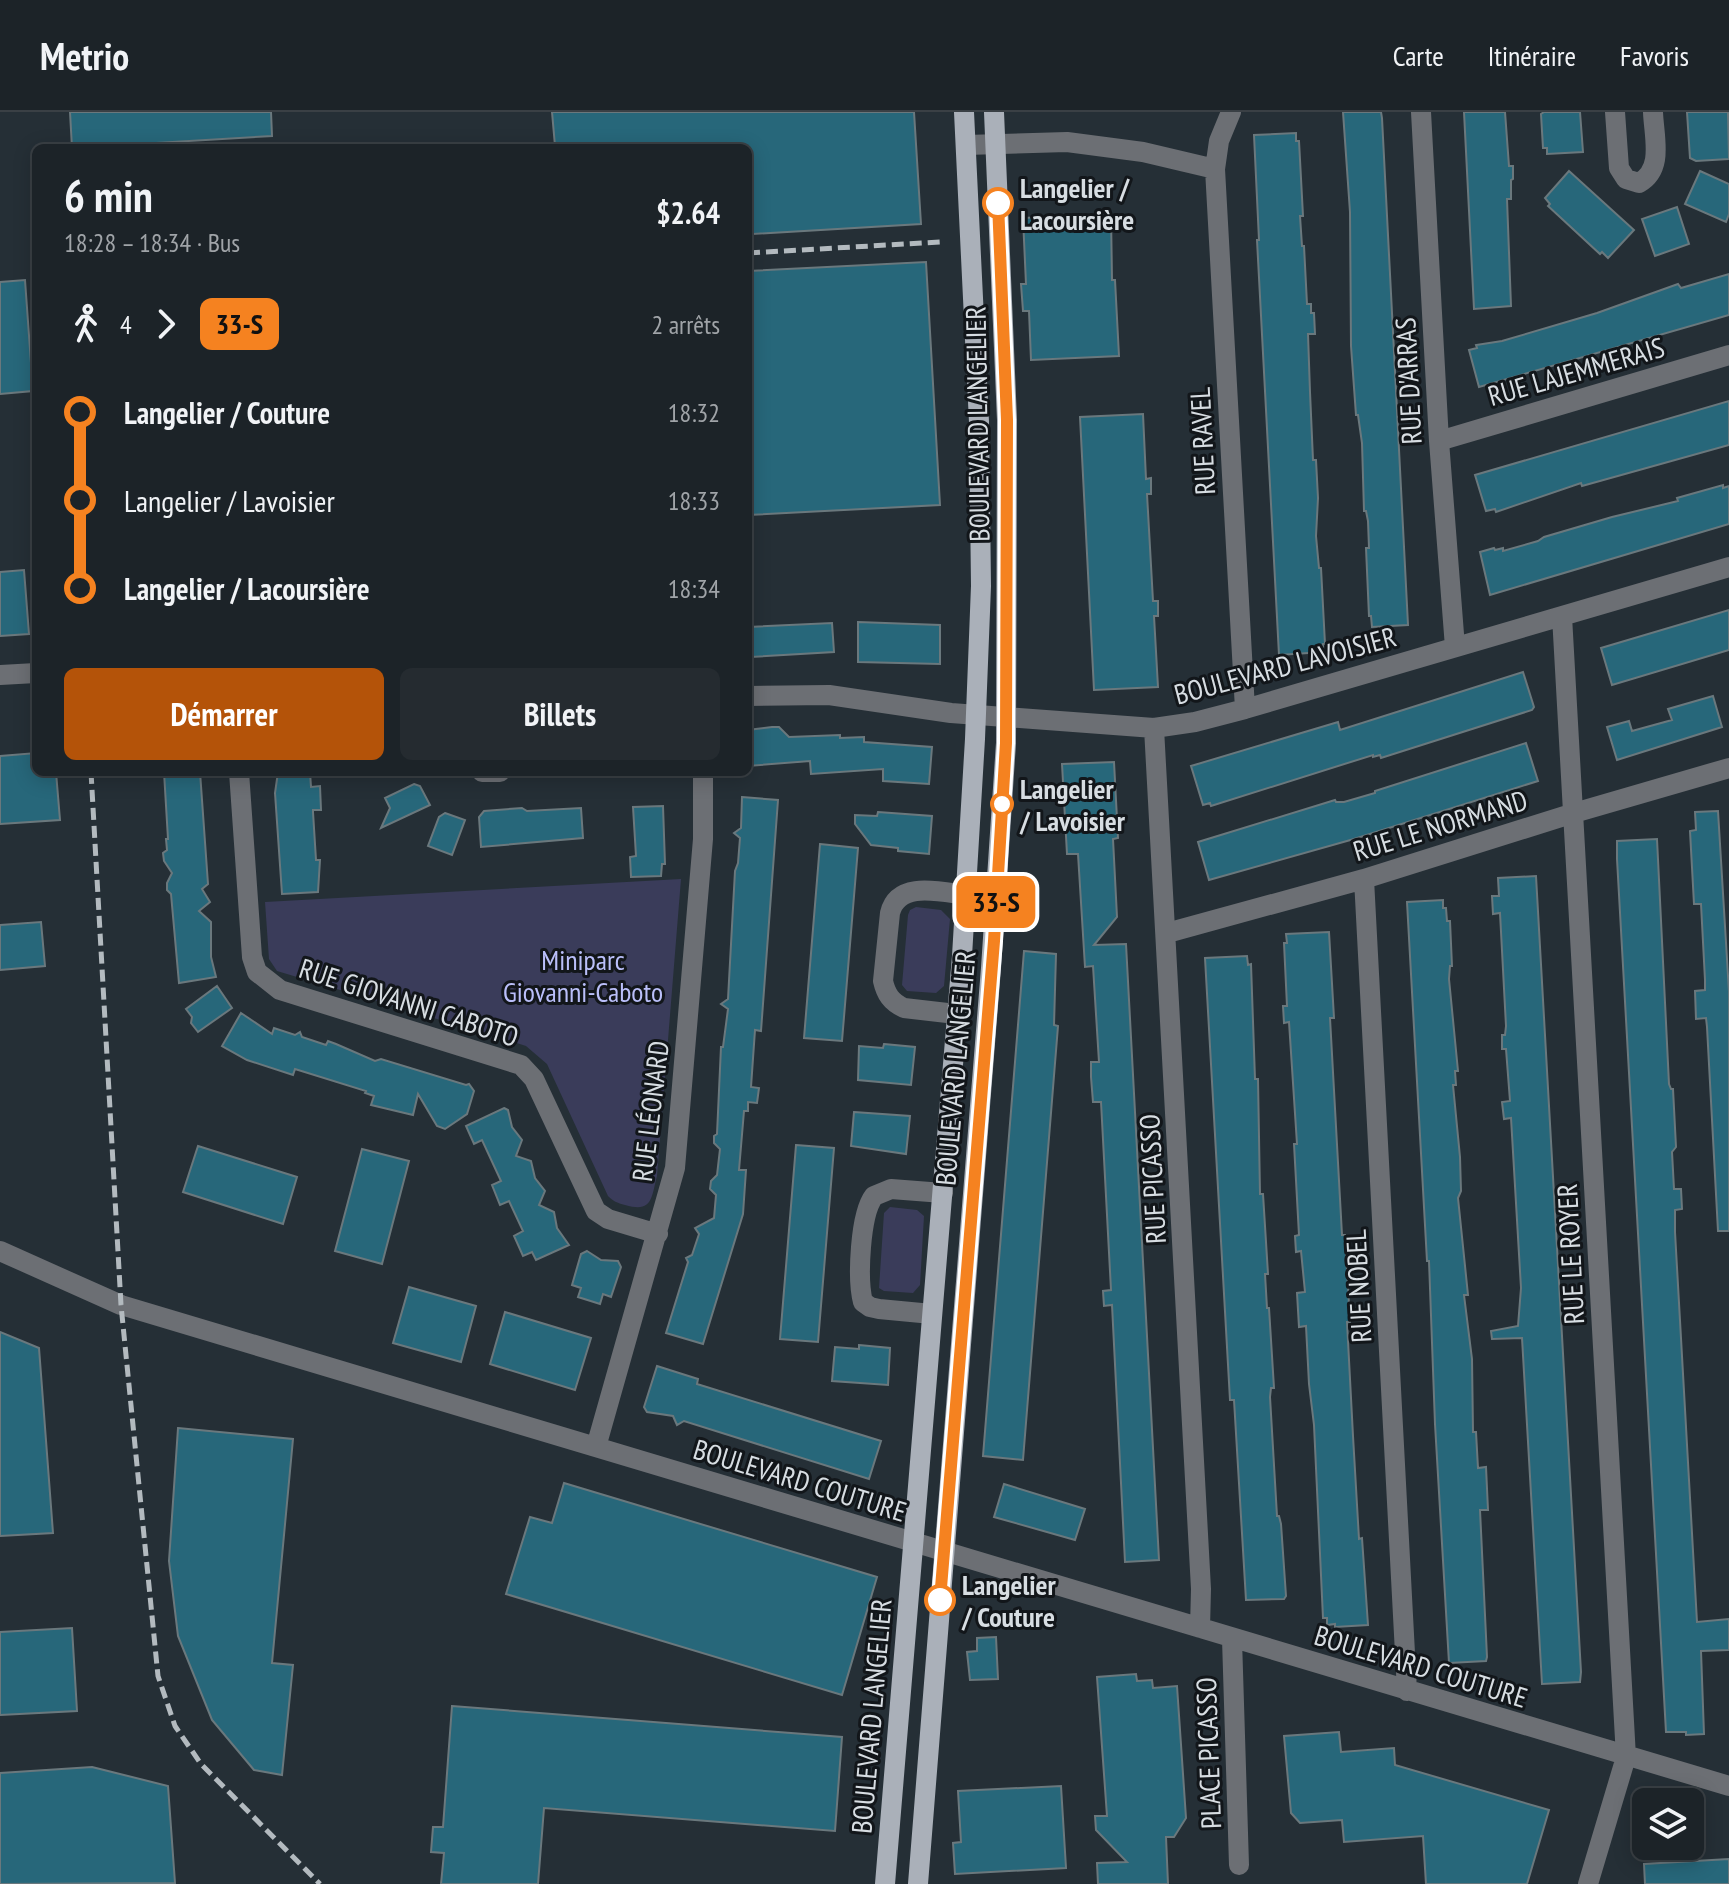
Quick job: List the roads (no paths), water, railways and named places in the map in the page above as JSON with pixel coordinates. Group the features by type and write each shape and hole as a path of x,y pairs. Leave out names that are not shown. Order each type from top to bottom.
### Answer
{"main road":[{"name":"BOULEVARD LANGELIER","path":"885,1884 943,1193 966,895 976,715 981,586 979,422 964,112"},
{"name":"BOULEVARD LANGELIER","path":"918,1884 994,941 1007,718 1007,420 994,112"}],"street":[{"name":"RUE RAVEL","path":"1231,112 1219,141 1215,169 1245,709"},
{"name":"RUE D'ARRAS","path":"1421,112 1439,441 1455,647"},
{"path":"1615,112 1619,168 1626,179 1639,183 1650,177 1656,166 1653,112"},
{"path":"966,145 1067,142 1143,152 1215,169"},
{"name":"RUE LAJEMMERAIS","path":"1439,441 1729,355"},
{"name":"BOULEVARD LAVOISIER","path":"752,696 844,696 920,710 1154,728 1195,722 1245,709 1729,567"},
{"name":"RUE LE ROYER","path":"1562,616 1626,1757 1588,1884"},
{"path":"0,675 32,673"},
{"name":"RUE PICASSO","path":"1154,728 1201,1589 1200,1628"},
{"name":"RUE LE NORMAND","path":"1167,933 1364,879 1729,768"},
{"name":"RUE GIOVANNI CABOTO","path":"239,776 252,957 257,972 280,990 521,1065 538,1087 596,1211 608,1219 658,1234"},
{"name":"RUE LÉONARD","path":"596,1447 675,1168 703,839 703,776"},
{"name":"RUE NOBEL","path":"1364,879 1407,1691"},
{"name":"BOULEVARD LANGELIER","path":"956,1014 904,1008 896,1004 885,990 883,981 892,903 899,896 918,890 966,895"},
{"name":"BOULEVARD LANGELIER","path":"932,1314 879,1309 863,1302 860,1281 865,1214 874,1196 891,1189 943,1193"},
{"name":"BOULEVARD COUTURE","path":"0,1251 121,1305 1729,1786"},
{"name":"PLACE PICASSO","path":"1232,1639 1239,1865"}],"railway":[{"path":"752,253 940,242"},
{"path":"91,776 121,1305 158,1676 175,1726 201,1764 320,1884"}],"place":[{"name":"Langelier / Lacoursière","path":"998,203"},
{"name":"Langelier / Lavoisier","path":"1002,804"},
{"name":"Langelier / Couture","path":"940,1600"}],"park label":[{"name":"Miniparc Giovanni-Caboto","path":"583,975"}]}
